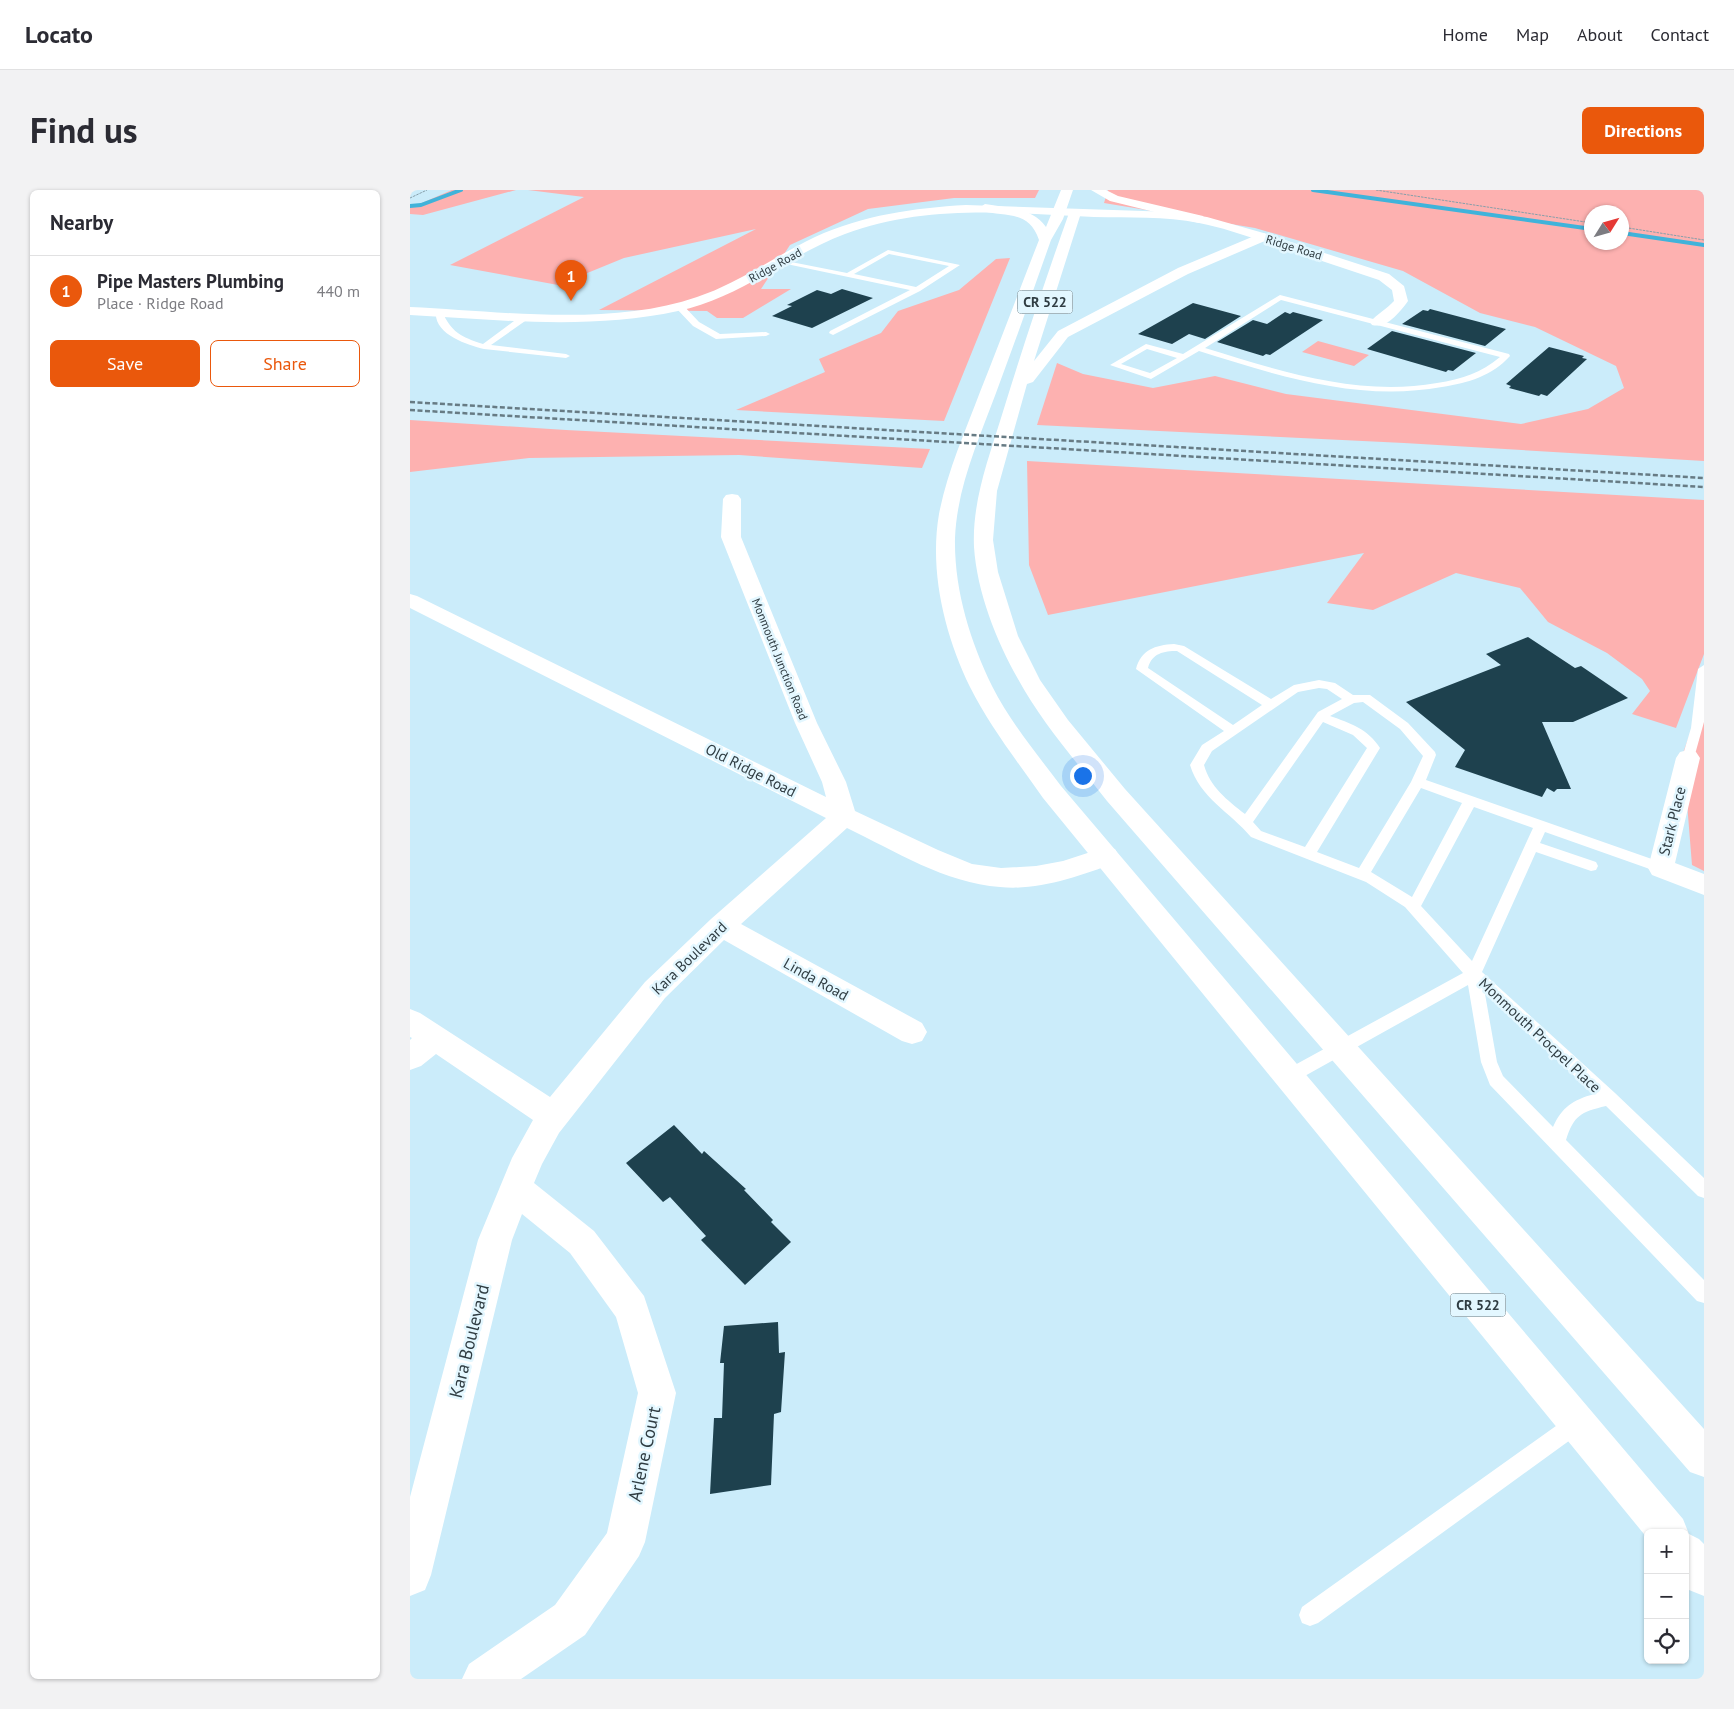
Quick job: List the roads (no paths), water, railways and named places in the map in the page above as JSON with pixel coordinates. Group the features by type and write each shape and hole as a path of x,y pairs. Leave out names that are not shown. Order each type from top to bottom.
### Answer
{"main road":[{"name":"CR 522","path":"1067,190 1045,240 981,410 961,466 948,516 947,559 950,598 963,645 982,688 1013,738 1052,792 1666,1529"},
{"path":"1096,190 1114,198 1199,219"},
{"name":"CR 522","path":"1081,197 1034,333 994,469 984,515 985,554 995,598 1010,641 1029,681 1058,722 1116,795 1704,1458"},
{"name":"Ridge Road","path":"410,312 605,318 679,306 713,297 750,280 818,241 862,224 929,211 985,208 1176,216 1199,219 1354,273 1377,283 1382,291"},
{"path":"985,208 1033,218 1039,223 1045,240"},
{"name":"Ridge Road","path":"1139,215 1194,224 1384,276 1399,289 1401,301 1393,311 1378,322"},
{"path":"1017,392 1038,363 1063,334 1182,271 1258,240"},
{"path":"1361,317 1375,306"},
{"name":"Monmouth Junction Road","path":"732,499 731,537 806,723 834,782 844,816"},
{"name":"Old Ridge Road","path":"410,600 844,816 968,873 1001,878 1036,876 1066,870 1106,856"},
{"name":"Stark Place","path":"1688,758 1661,868 1704,885"},
{"name":"Kara Boulevard","path":"410,1575 495,1240 528,1158 553,1116 655,990 721,926 844,816"},
{"name":"Linda Road","path":"721,926 912,1032"},
{"path":"410,1020 434,1038 553,1116"},
{"path":"410,1057 434,1038"},
{"name":"Arlene Court","path":"484,1679 570,1620 625,1542 657,1393 632,1308 582,1242 516,1188"},
{"path":"1689,1558 1704,1575"}],"lane":[{"path":"833,332 917,289 956,265 888,252 848,275"},
{"path":"781,262 917,289"},
{"path":"1184,357 1146,346 1114,365 1151,376 1184,357 1197,348 1280,297 1506,356 1489,370 1475,377 1439,386 1406,390 1386,390 1356,389 1306,381 1197,348"},
{"path":"679,306 696,324 719,337 766,334"},
{"path":"439,313 440,322 449,331 470,343 484,347 566,356"},
{"path":"484,347 525,317"},
{"path":"1233,730 1142,669 1146,655 1163,648 1180,648 1271,705"},
{"path":"1688,758 1697,728 1704,669"},
{"path":"1362,875 1418,782 1430,755 1404,726 1366,698 1350,698 1331,686 1319,684 1294,689 1207,748 1197,765 1206,788 1246,822 1256,834 1362,875 1371,878 1414,906 1474,974"},
{"path":"1246,822 1321,717 1350,698"},
{"path":"1308,854 1374,748 1368,738 1354,729 1321,717"},
{"path":"1418,782 1661,868"},
{"path":"1414,906 1470,800"},
{"path":"1288,1077 1342,1049 1474,974 1541,826"},
{"path":"1532,845 1591,866"},
{"name":"Monmouth Procpel Place","path":"1474,974 1609,1098 1704,1190"},
{"name":"Monmouth Procpel Place","path":"1474,974 1489,1062 1496,1080 1704,1294"},
{"path":"1556,1143 1564,1119 1578,1105 1609,1098"},
{"path":"1310,1615 1577,1423"}],"waterway":[{"path":"410,206 421,205 461,190"},
{"path":"1313,190 1584,228"},
{"path":"1629,234 1704,245"}],"railway":[{"path":"410,402 1704,478"},
{"path":"410,410 1704,487"}],"place":[{"name":"Pipe Masters Plumbing","path":"571,301"}]}
